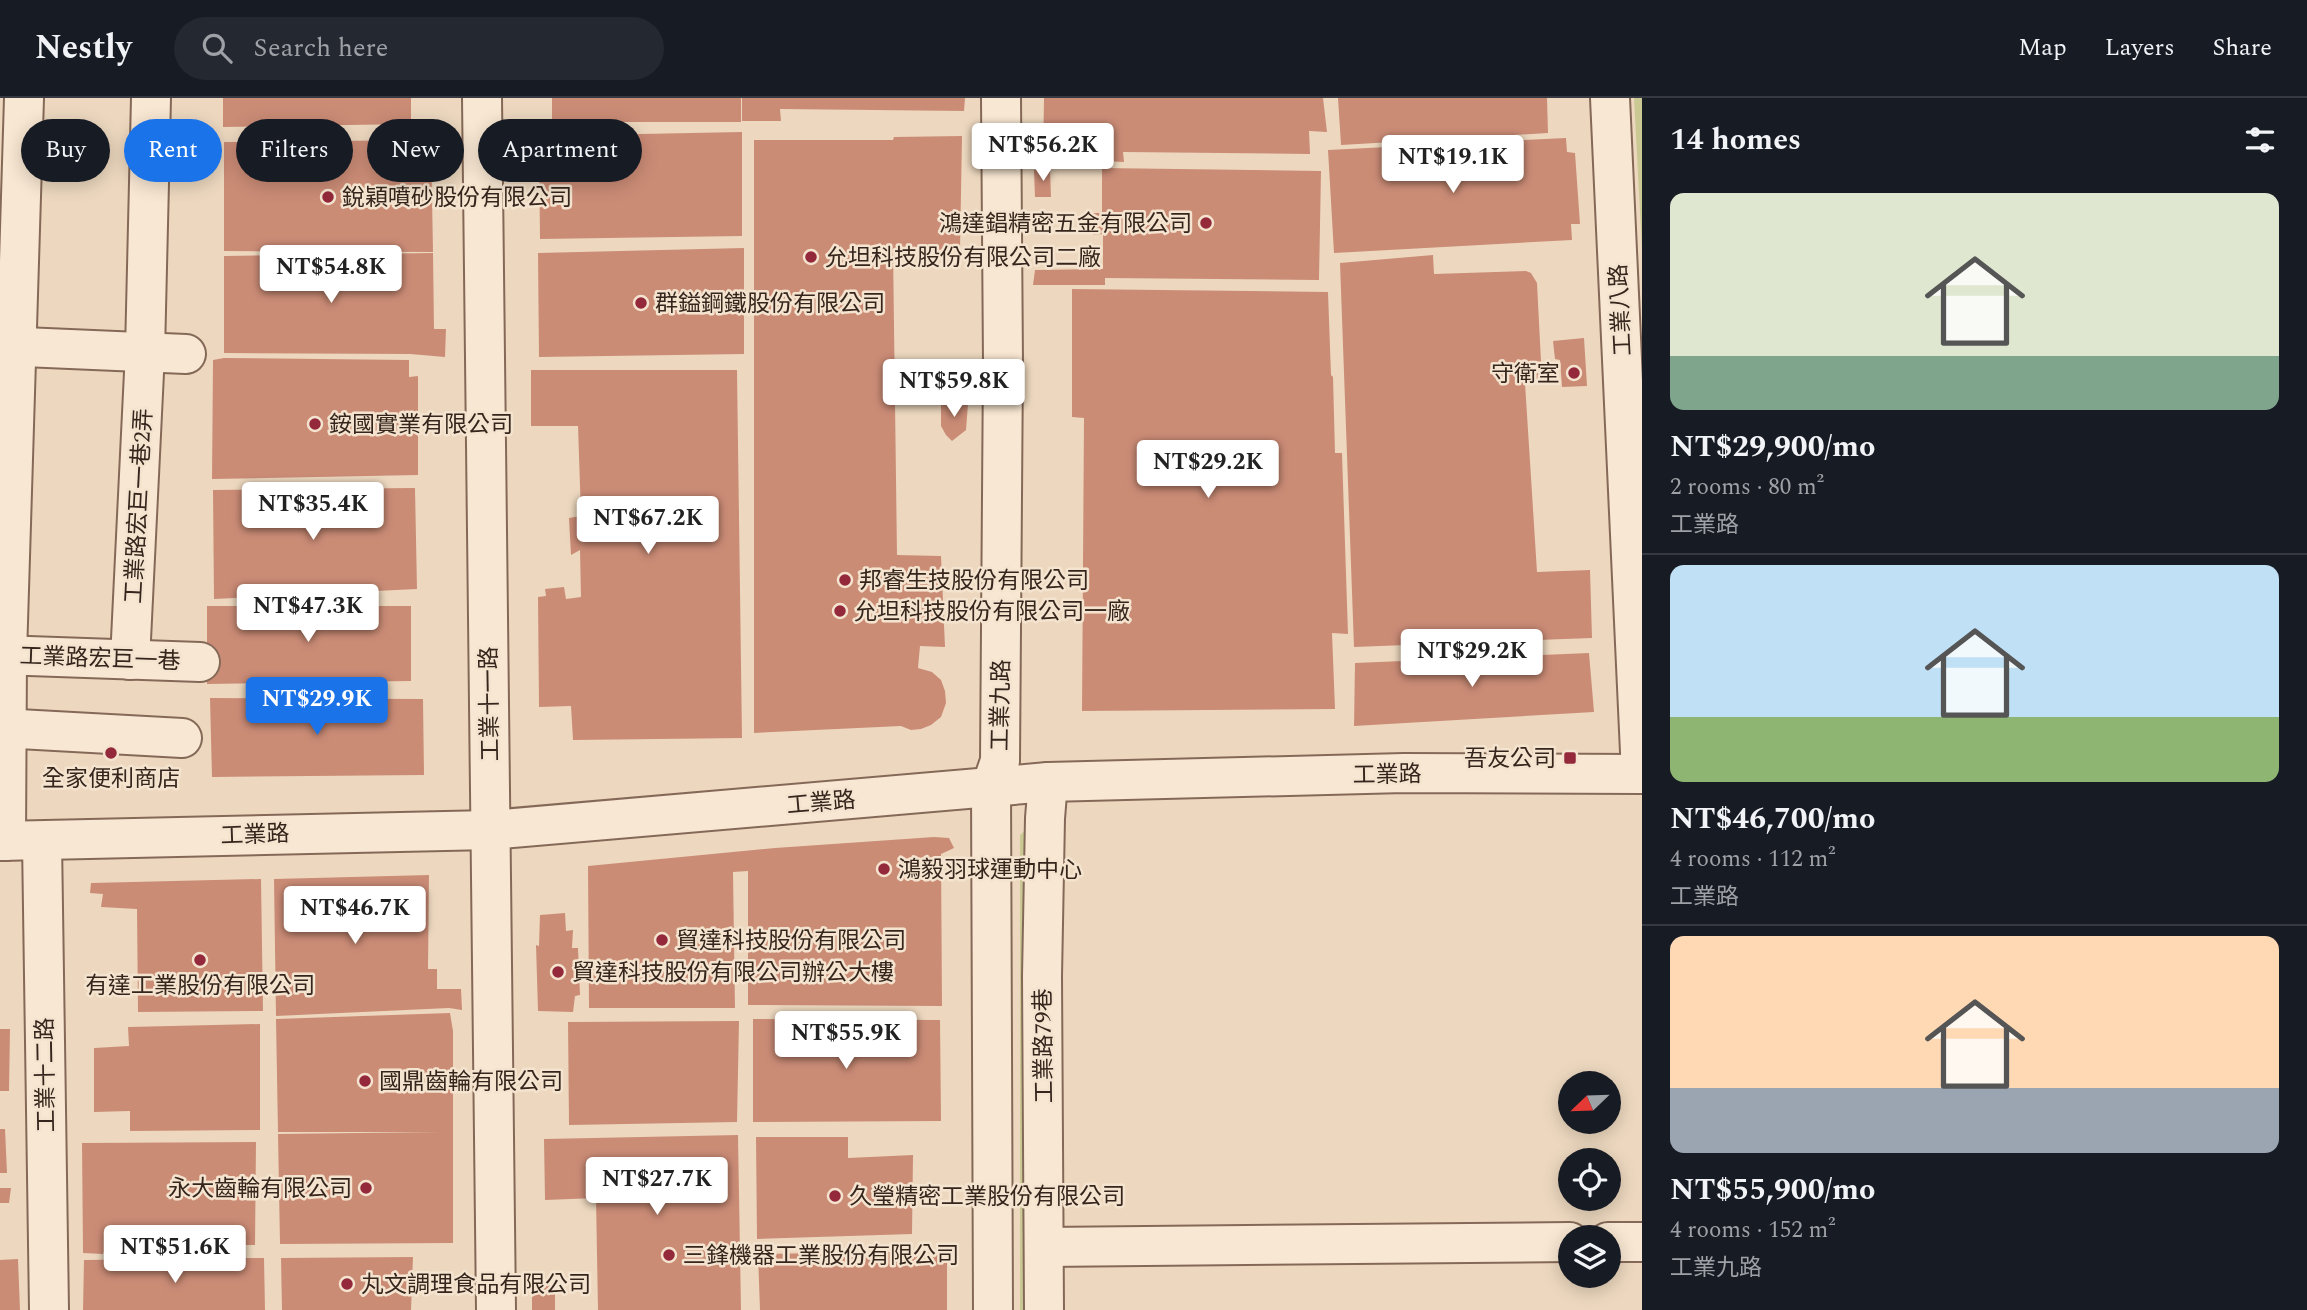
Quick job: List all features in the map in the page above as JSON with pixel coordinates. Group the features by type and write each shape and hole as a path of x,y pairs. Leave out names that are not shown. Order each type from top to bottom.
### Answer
{"street":[{"name":"工業十二路","path":"23,98 9,346 3,728 16,841 49,1310"},
{"name":"工業路宏巨一巷2弄","path":"130,660 145,352 151,98"},
{"name":"工業十一路","path":"482,98 496,1310"},
{"name":"工業九路","path":"993,1310 991,787 1000,761 1003,377 1001,98"},
{"name":"工業八路","path":"1610,98 1641,774"},
{"path":"9,346 186,354"},
{"name":"工業路宏巨一巷","path":"4,655 200,662"},
{"path":"3,728 182,738"},
{"name":"工業路","path":"16,841 491,830 1048,782 1404,773 1641,774"},
{"name":"工業路79巷","path":"1044,1310 1042,976 1048,782"},
{"path":"1044,1247 1558,1242"},
{"path":"1621,1242 1642,1242"}],"shaded area":[{"path":"1634,98 1642,98 1642,249"},
{"path":"1038,820 1032,1310 1020,1310 1020,835"}],"building":[{"path":"223,98 411,98 411,119 367,119 367,125 353,125 353,119 236,119 236,127 223,127"},
{"path":"552,98 741,98 741,122 552,119"},
{"path":"742,98 965,98 964,111 780,109 781,121 742,121"},
{"path":"1044,98 1323,98 1327,132 1309,131 1310,154 1123,152 1124,162 1102,161 1101,156 1043,157"},
{"path":"1338,98 1547,98 1548,133 1341,145"},
{"path":"742,132 742,236 540,239 539,182 642,182 642,134"},
{"path":"962,136 960,250 893,249 897,555 941,556 945,647 920,646 918,668 932,672 941,680 946,703 941,717 921,729 911,730 901,726 754,733 754,140 893,140 894,137"},
{"path":"1566,138 1567,152 1575,153 1580,224 1571,224 1572,240 1334,253 1328,150"},
{"name":"銳穎噴砂股份有限公司","path":"353,141 367,141 367,182 432,182 433,252 224,251 224,142 236,142 236,182 353,182"},
{"name":"鴻達錩精密五金有限公司","path":"1102,168 1321,171 1319,280 1105,278 1105,285 1033,285 1035,270 1103,269 1103,234 1093,235 1092,213 1102,213"},
{"path":"1050,169 1051,197 1035,197 1034,170"},
{"name":"群鎰鋼鐵股份有限公司","path":"744,248 744,354 539,357 538,253"},
{"path":"433,253 434,329 446,329 445,357 410,354 224,353 224,256"},
{"path":"1433,255 1434,274 1526,271 1531,273 1537,283 1542,381 1525,383 1537,572 1590,570 1592,638 1354,647 1340,263"},
{"path":"1072,289 1328,292 1335,453 1342,453 1348,634 1332,633 1335,709 1082,711 1084,418 1072,417"},
{"name":"守衛室","path":"1584,338 1587,386 1562,387 1560,360 1555,359 1553,341"},
{"name":"銨國實業有限公司","path":"213,360 409,360 409,377 418,376 418,475 212,479"},
{"path":"531,370 737,370 742,738 573,740 571,706 539,707 538,597 546,596 545,589 564,587 566,599 581,597 580,550 571,555 569,518 581,516 578,426 531,426"},
{"path":"941,401 968,404 966,430 952,441 941,426"},
{"path":"415,488 417,589 214,599 213,490"},
{"path":"207,606 411,606 411,681 207,684"},
{"path":"1589,653 1594,712 1354,726 1355,663"},
{"path":"210,698 423,699 424,775 212,777"},
{"path":"949,838 954,848 941,854 942,1006 748,1005 748,871 733,872 735,1008 589,1008 588,866 775,848"},
{"path":"429,875 428,969 437,969 437,989 461,989 462,1010 449,1008 276,1016 274,879"},
{"name":"有達工業股份有限公司","path":"261,879 263,1011 138,1012 137,909 101,907 103,894 90,893 91,883"},
{"name":"貿達科技股份有限公司辦公大樓","path":"565,913 566,931 573,930 572,948 578,948 580,995 575,996 573,1012 538,1011 536,945 539,946 540,915"},
{"path":"450,1013 453,1031 453,1243 280,1244 278,1134 440,1132 278,1132 276,1019"},
{"path":"753,1019 940,1020 941,1121 753,1122"},
{"path":"739,1021 737,1122 569,1125 568,1022"},
{"path":"260,1024 260,1130 130,1131 130,1111 94,1112 94,1048 129,1046 128,1027"},
{"path":"0,1029 10,1029 9,1091 0,1091"},
{"path":"0,1129 5,1129 7,1173 0,1173"},
{"name":"三鋒機器工業股份有限公司","path":"738,1135 741,1310 598,1310 596,1198 545,1200 544,1139"},
{"name":"久瑩精密工業股份有限公司","path":"756,1137 848,1137 848,1158 913,1155 912,1234 757,1239"},
{"path":"256,1142 255,1245 106,1245 103,1254 83,1253 82,1143"},
{"path":"0,1188 11,1188 9,1203 0,1203"},
{"path":"947,1251 947,1310 760,1310 758,1254"},
{"name":"丸文調理食品有限公司","path":"413,1257 411,1310 282,1310 281,1258"},
{"path":"264,1258 265,1310 83,1310 84,1260"},
{"path":"18,1259 20,1310 0,1310 0,1260"},
{"path":"555,1283 555,1310 532,1310 532,1284"}],"place":[{"name":"銳穎噴砂股份有限公司","path":"328,197"},
{"name":"鴻達錩精密五金有限公司","path":"1206,223"},
{"name":"允坦科技股份有限公司二廠","path":"811,257"},
{"name":"群鎰鋼鐵股份有限公司","path":"641,303"},
{"name":"守衛室","path":"1574,373"},
{"name":"銨國實業有限公司","path":"315,424"},
{"name":"邦睿生技股份有限公司","path":"845,580"},
{"name":"允坦科技股份有限公司一廠","path":"840,611"},
{"name":"全家便利商店","path":"111,753"},
{"name":"吾友公司","path":"1570,758"},
{"name":"鴻毅羽球運動中心","path":"884,869"},
{"name":"貿達科技股份有限公司","path":"662,940"},
{"name":"有達工業股份有限公司","path":"200,960"},
{"name":"貿達科技股份有限公司辦公大樓","path":"558,972"},
{"name":"國鼎齒輪有限公司","path":"365,1081"},
{"name":"永大齒輪有限公司","path":"366,1188"},
{"name":"久瑩精密工業股份有限公司","path":"835,1196"},
{"name":"三鋒機器工業股份有限公司","path":"669,1255"},
{"name":"丸文調理食品有限公司","path":"347,1284"}]}
